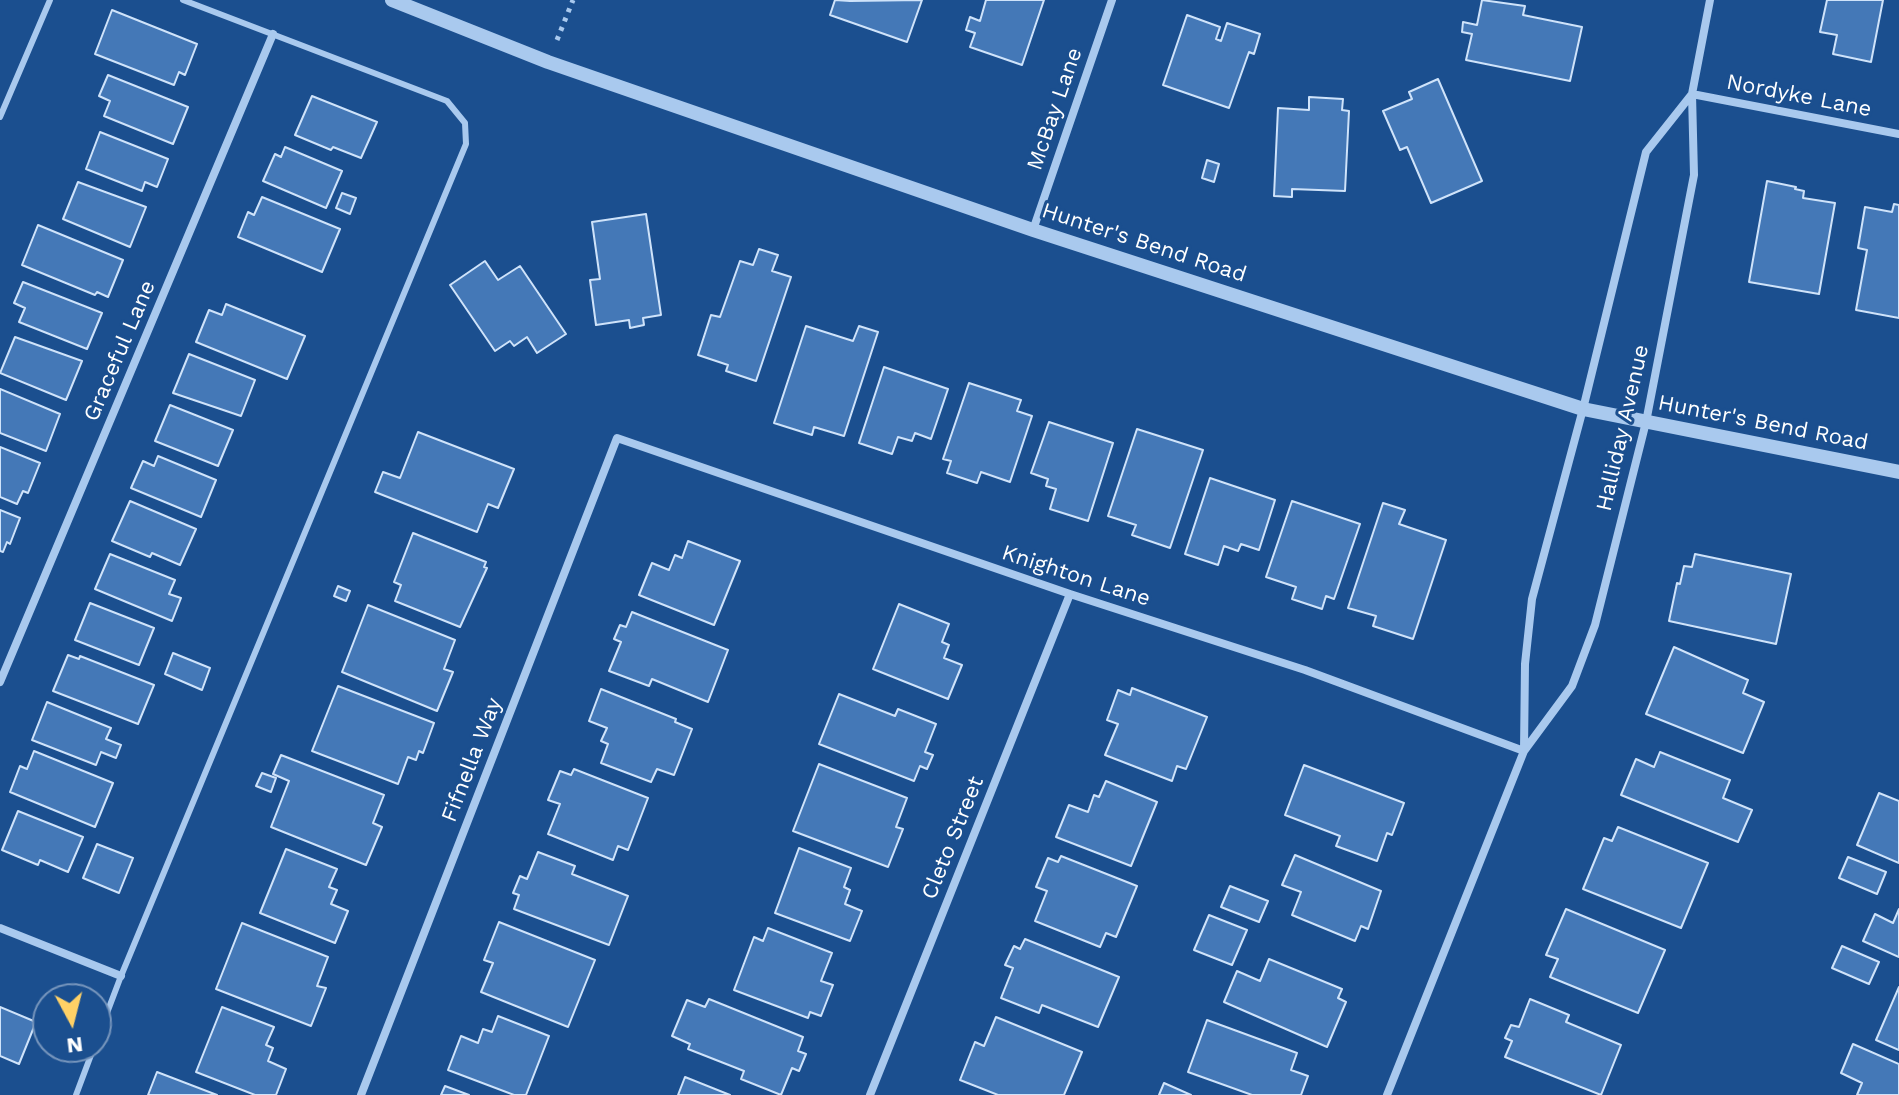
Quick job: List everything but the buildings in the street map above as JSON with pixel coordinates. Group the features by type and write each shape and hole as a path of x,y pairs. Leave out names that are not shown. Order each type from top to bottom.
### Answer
{"street":[{"name":"Hunter's Bend Road","path":"392,0 548,62 1033,230 1583,409 1899,472"},
{"name":"McBay Lane","path":"1033,230 1112,0"},
{"name":"Halliday Avenue","path":"1387,1095 1524,751 1572,686 1595,625 1646,422 1694,175 1692,94 1710,0"},
{"name":"Graceful Lane","path":"0,682 273,34"},
{"name":"Halliday Avenue","path":"1524,751 1525,664 1532,599 1583,409 1646,152 1692,94"},
{"name":"Nordyke Lane","path":"1692,94 1899,134"},
{"name":"Knighton Lane","path":"617,438 1070,594 1305,670 1524,751"},
{"name":"Fifnella Way","path":"361,1095 617,438"},
{"name":"Cleto Street","path":"870,1095 1070,594"},
{"path":"0,928 121,976"}],"lane":[{"path":"0,117 50,0"},
{"path":"112,1000 466,144 465,123 447,101 183,0"},
{"path":"76,1095 88,1063"}],"path":[{"path":"548,62 573,0"}]}
